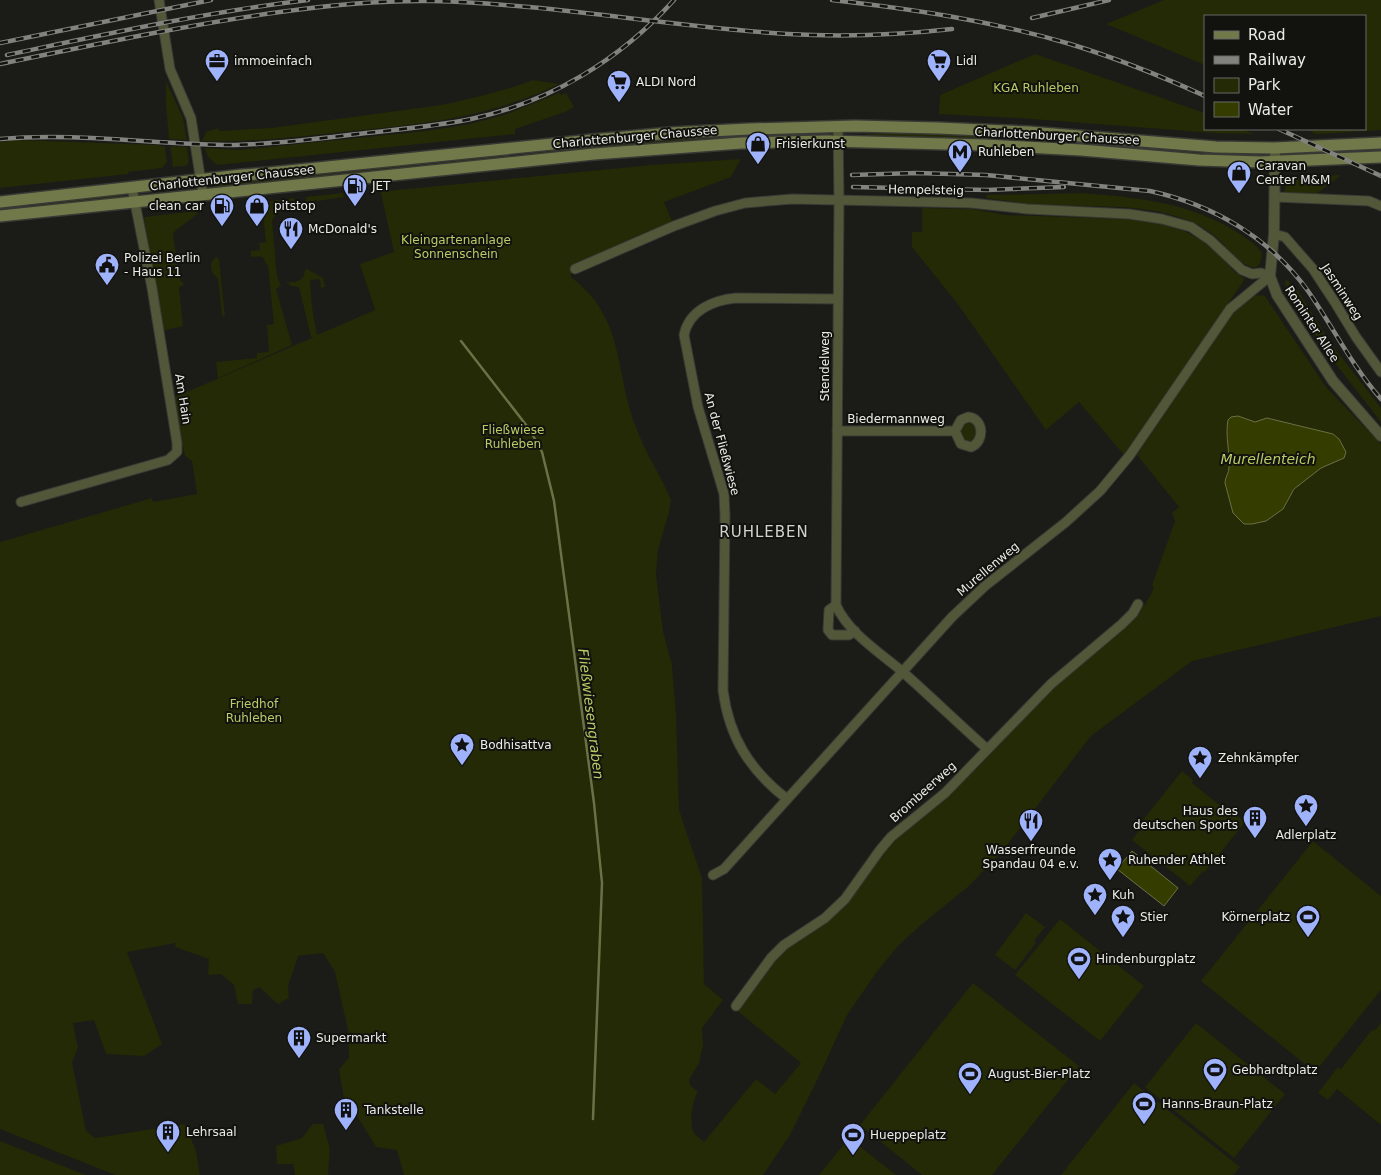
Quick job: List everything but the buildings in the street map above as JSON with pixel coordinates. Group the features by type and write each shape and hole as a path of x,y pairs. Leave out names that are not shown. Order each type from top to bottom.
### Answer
{"main road":[{"name":"Charlottenburger Chaussee","path":"0,202 670,133 838,126 983,130 1180,145 1275,148 1381,143"},
{"name":"Charlottenburger Chaussee","path":"0,216 672,147 775,142 1028,147 1199,160 1276,162 1381,157"}],"street":[{"path":"159,0 170,69 191,118 203,195"},
{"name":"Stendelweg","path":"838,126 836,605 829,610 828,630 832,635 849,635 855,631"},
{"name":"Rominter Allee","path":"1275,148 1274,234 1270,276 1277,295 1333,381 1381,436"},
{"name":"Am Hain","path":"21,502 168,460 177,452 152,288 132,188"},
{"path":"1275,198 1369,201 1381,206"},
{"name":"Hempelsteig","path":"575,269 674,226 722,209 765,201 792,199 971,203 1027,209 1129,214 1162,219 1191,227 1210,240 1242,270 1252,274 1261,273 1270,276"},
{"name":"Jasminweg","path":"1274,234 1285,237 1313,269 1360,343 1381,372"},
{"name":"Murellenweg","path":"712,875 724,869 966,604 1066,522 1100,491 1130,455 1230,309 1270,276"},
{"name":"An der Fließwiese","path":"787,799 765,780 748,760 734,737 725,706 723,690 724,494 698,407 684,335 688,325 697,313 720,300 736,298 838,300"},
{"name":"Biedermannweg","path":"837,431 955,431"},
{"name":"Brombeerweg","path":"736,1006 771,958 784,945 836,909 845,900 880,850 892,837 944,793 1051,684 1122,624 1133,613 1138,604"},
{"path":"836,605 845,621 855,631 987,750"}],"green space":[{"path":"1164,0 1381,0 1381,130 1315,134 1309,130 1366,130 1366,15 1204,15 1204,65 1106,24"},
{"name":"KGA Ruhleben","path":"1035,54 1204,113 1204,130 1244,130 1254,134 1214,133 1019,118 939,114 940,95"},
{"path":"533,80 559,84 505,105 426,123 272,139 202,141 206,132 219,128 219,131 271,128 441,105 510,88"},
{"path":"166,81 183,118 187,140 169,139"},
{"path":"559,93 561,95 566,93 574,107 565,112 515,129 515,134 217,165 209,158 205,148 239,150 426,131 470,124 507,114"},
{"path":"909,131 1022,135 1022,138 866,137 866,134 889,134"},
{"path":"823,132 829,136 657,143 524,156 522,154 523,152 699,136"},
{"path":"1036,138 1259,152 1259,158 1037,142"},
{"path":"16,140 158,145 165,147 167,162 162,168 128,172 128,174 0,188 0,142"},
{"path":"170,146 187,147 189,162 186,166 173,167"},
{"path":"509,153 511,155 509,158 215,188 212,186 212,184"},
{"path":"741,159 731,177 664,202 674,226 571,269 571,277 589,293 601,310 610,328 636,427 671,500 658,550 656,575 663,631 672,665 676,715 679,810 702,878 704,984 723,1000 702,1028 703,1045 699,1063 689,1080 690,1085 698,1092 692,1112 692,1129 704,1142 756,1079 775,1094 801,1063 734,1008 774,960 790,945 826,923 842,909 884,851 899,835 1064,678 1126,627 1146,602 1154,588 1152,585 1175,521 1172,513 1179,507 1137,455 1226,322 1242,303 1253,296 1265,296 1326,387 1381,444 1381,616 1192,661 1091,736 1003,850 969,886 898,946 876,973 847,1015 790,1135 763,1175 404,1175 397,1150 376,1147 351,1106 345,1106 339,1069 349,1058 348,1030 335,972 323,953 298,956 288,986 289,998 278,1004 259,987 253,990 252,1004 238,1004 234,985 221,974 208,975 209,959 175,947 176,943 127,952 162,1044 144,1056 106,1054 94,1020 73,1023 78,1048 72,1062 86,1131 95,1138 185,1124 196,1151 200,1175 115,1175 0,1129 0,542 152,498 153,502 197,494 192,461 185,456 173,398 314,337 311,337 299,287 291,286 286,282 299,281 307,269 323,278 325,287 321,288 320,279 310,280 317,335 375,310 360,264 394,252 380,189 386,191 652,165","holes":["1238,416 1255,422 1268,418 1333,434 1339,439 1329,464 1303,481 1297,487 1286,506 1233,513 1225,483 1229,469 1227,426"]},
{"path":"1341,175 1316,194 1284,193 1287,178"},
{"path":"123,193 123,198 0,211 0,206"},
{"path":"343,193 344,197 306,202 306,197"},
{"path":"1083,193 1160,202 1196,212 1232,229 1252,243 1262,253 1260,263 1255,267 1249,267 1234,256 1208,231 1194,223 1169,214 1144,209 1118,207 1016,204 1016,202 986,198 986,195"},
{"path":"294,198 295,205 293,209 277,214 272,222 277,276 281,286 276,289 292,345 218,378 216,362 257,358 257,353 269,352 267,325 274,324 268,266 262,257 251,257 251,251 260,250 259,243 266,242 263,213 246,214 250,206"},
{"path":"922,208 972,209 1006,215 1125,219 1158,223 1176,227 1200,239 1245,279 1124,455 1079,402 1046,430 957,303 912,247 912,232 922,232"},
{"path":"197,211 197,214 174,232 173,235 180,280 184,283 179,287 183,326 162,331 144,217"},
{"path":"216,257 219,259 225,317 222,315 218,279 211,270 212,261"},
{"path":"1286,279 1298,291 1332,345 1381,408 1381,422 1325,350 1288,293 1285,284"},
{"path":"969,421 973,422 978,430 974,443 964,442 960,434 964,424"},
{"path":"1182,771 1193,780 1192,783 1232,815 1234,813 1245,822 1205,872 1203,871 1190,886 1132,840 1144,824 1142,821"},
{"name":"Körnerplatz","path":"1313,841 1381,896 1381,990 1315,1072 1201,981"},
{"path":"1026,913 1045,927 1034,941 1036,943 1015,970 995,955"},
{"name":"Hindenburgplatz","path":"1060,919 1144,986 1100,1041 1015,975"},
{"name":"August-Bier-Platz","path":"973,983 1079,1066 992,1175 922,1175 860,1125"},
{"name":"Gebhardtplatz","path":"1196,1023 1285,1094 1234,1158 1145,1087"},
{"path":"1381,1023 1381,1125 1337,1089 1328,1100 1318,1093 1338,1067 1341,1069 1371,1031 1375,1030"},
{"name":"Hanns-Braun-Platz","path":"1134,1083 1240,1167 1233,1175 1061,1175"},
{"path":"313,1124 323,1124 330,1149 328,1175 295,1175 293,1164 277,1164 276,1146 302,1138"},
{"name":"Hueppeplatz","path":"849,1138 896,1175 819,1175"},
{"path":"0,1141 78,1172 86,1175 0,1175"}],"water":[{"name":"Murellenteich","path":"1238,416 1255,422 1267,418 1333,434 1339,439 1346,452 1344,458 1321,468 1294,489 1283,509 1266,521 1244,524 1233,513 1225,483 1229,468 1228,420 1231,417"},
{"path":"1132,851 1178,888 1164,906 1117,869"}],"waterway":[{"name":"Fließwiesengraben","path":"461,341 530,430 542,452 554,501 594,803 602,883 593,1119"}],"railway":[{"path":"0,43 211,0"},
{"path":"7,55 195,17 308,0"},
{"path":"0,139 59,137 235,145 406,129 471,119 528,102 582,76 631,42 674,0"},
{"path":"832,0 892,7 982,22 1041,36 1121,61 1204,96"},
{"path":"1032,18 1109,0"},
{"path":"0,64 245,17 318,7 395,1 522,6 743,31 788,34 870,35 952,29"},
{"path":"1281,130 1381,176"},
{"path":"852,175 916,173 986,175 1150,191 1196,205 1239,226 1276,255 1293,272 1308,291 1361,373 1381,399"},
{"path":"853,187 987,190 1064,187"}],"place":[{"name":"immoeinfach","path":"217,82"},
{"name":"Lidl","path":"939,82"},
{"name":"ALDI Nord","path":"619,103"},
{"name":"Frisierkunst","path":"758,165"},
{"name":"Ruhleben","path":"960,173"},
{"name":"Caravan Center M&M","path":"1239,194"},
{"name":"JET","path":"355,207"},
{"name":"clean car","path":"222,227"},
{"name":"pitstop","path":"257,227"},
{"name":"McDonald's","path":"291,250"},
{"name":"Polizei Berlin - Haus 11","path":"107,286"},
{"name":"Bodhisattva","path":"462,766"},
{"name":"Zehnkämpfer","path":"1200,779"},
{"name":"Adlerplatz","path":"1306,827"},
{"name":"Haus des deutschen Sports","path":"1255,839"},
{"name":"Wasserfreunde Spandau 04 e.v.","path":"1031,842"},
{"name":"Ruhender Athlet","path":"1110,881"},
{"name":"Kuh","path":"1095,916"},
{"name":"Stier","path":"1123,938"},
{"name":"Körnerplatz","path":"1308,938"},
{"name":"Hindenburgplatz","path":"1079,980"},
{"name":"Supermarkt","path":"299,1059"},
{"name":"Gebhardtplatz","path":"1215,1091"},
{"name":"August-Bier-Platz","path":"970,1095"},
{"name":"Hanns-Braun-Platz","path":"1144,1125"},
{"name":"Tankstelle","path":"346,1131"},
{"name":"Lehrsaal","path":"168,1153"},
{"name":"Hueppeplatz","path":"853,1156"}],"district":[{"name":"RUHLEBEN","path":"764,532"}],"park label":[{"name":"Kleingartenanlage Sonnenschein","path":"456,247"},
{"name":"Fließwiese Ruhleben","path":"513,437"},
{"name":"Friedhof Ruhleben","path":"254,711"}]}
